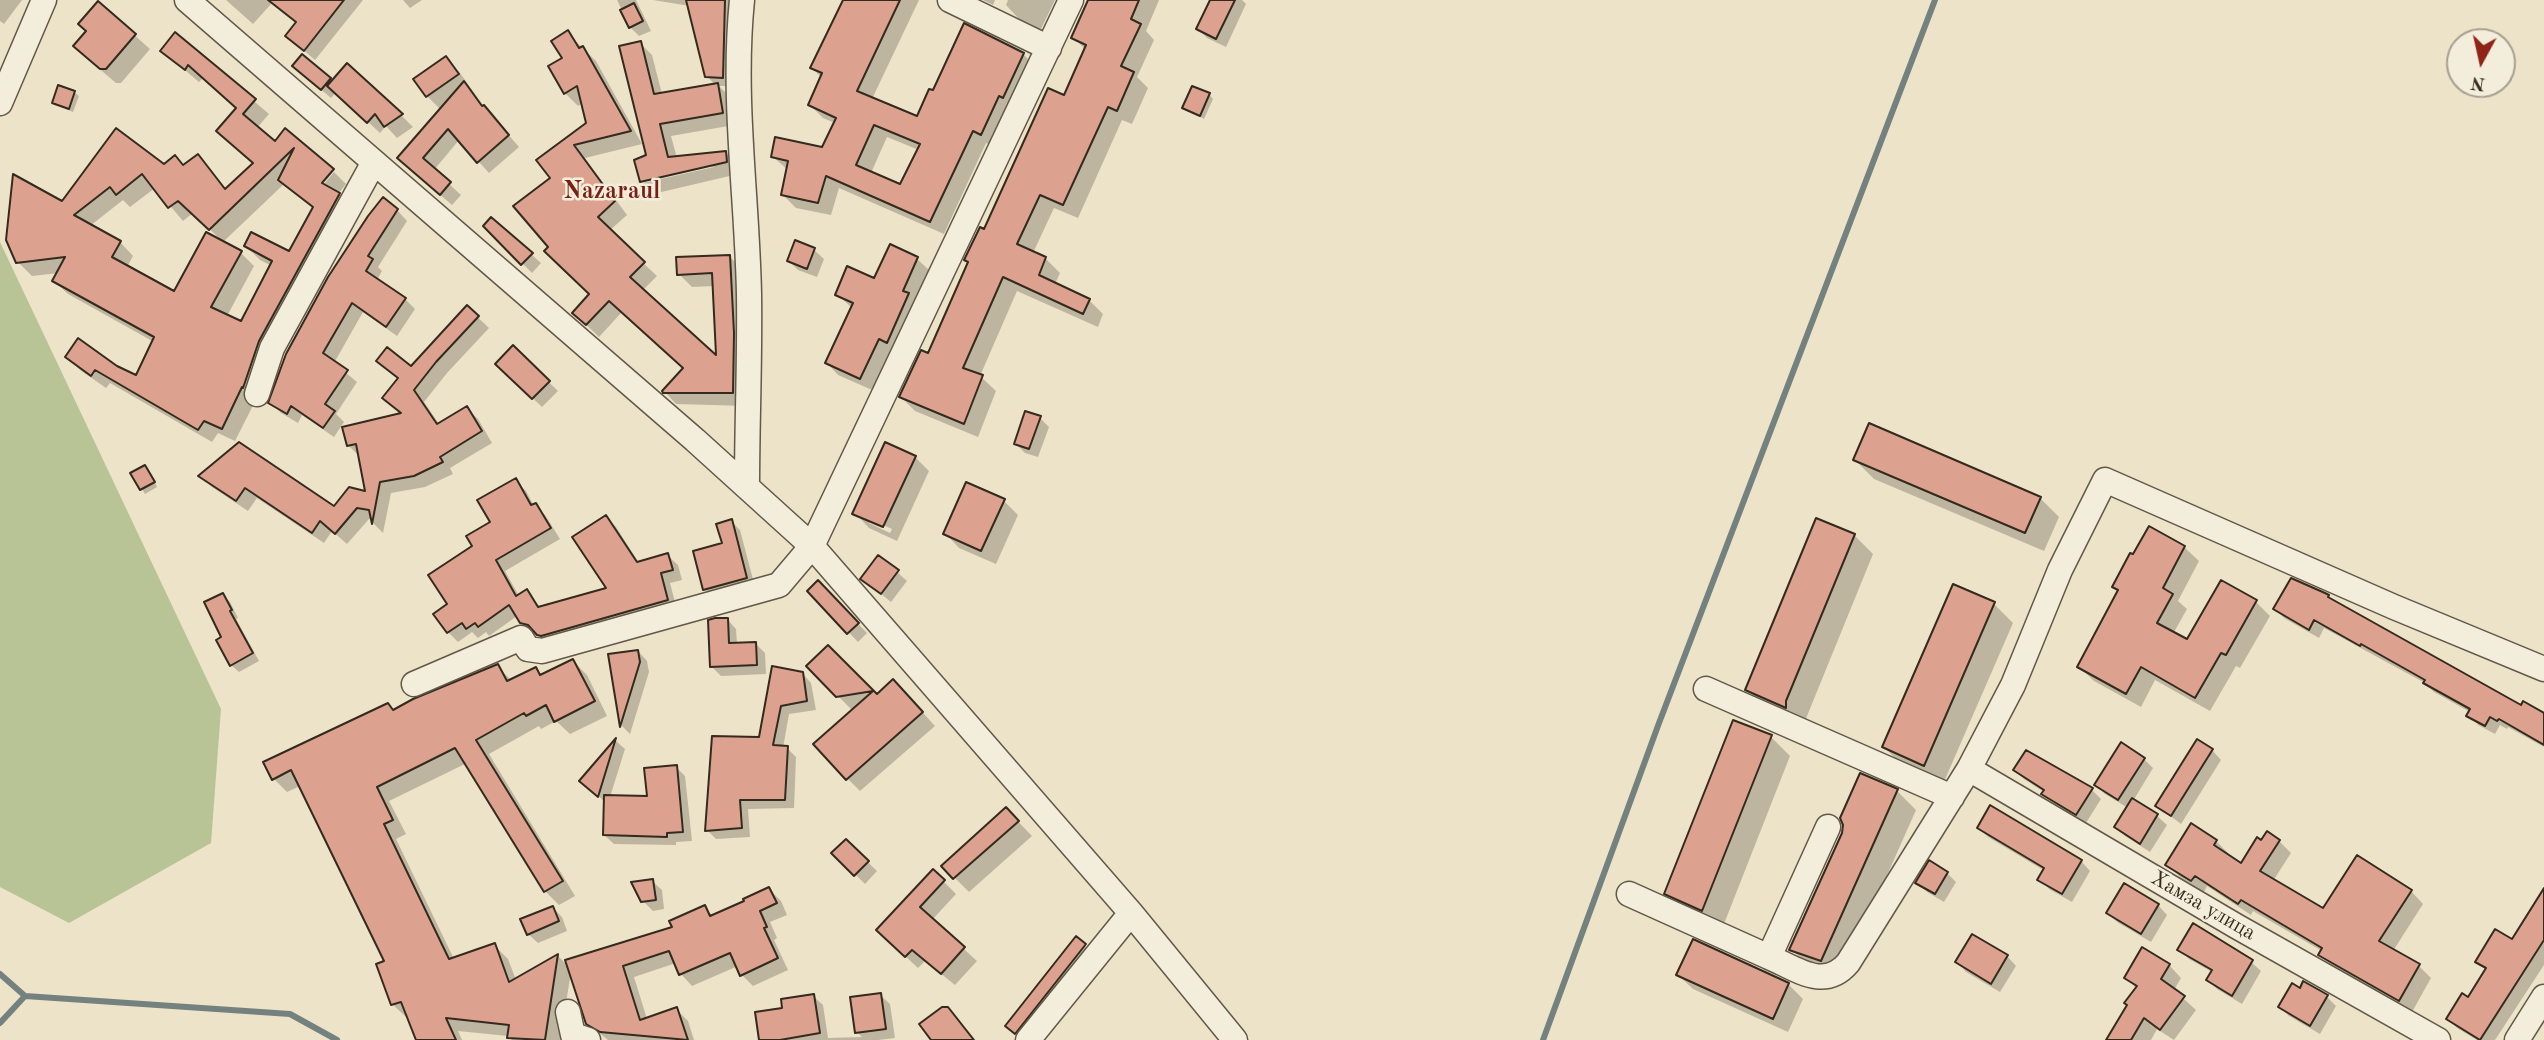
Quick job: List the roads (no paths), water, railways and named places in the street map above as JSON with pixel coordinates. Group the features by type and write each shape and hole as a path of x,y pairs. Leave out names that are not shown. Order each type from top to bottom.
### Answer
{"street":[{"path":"0,103 44,0"},
{"path":"187,0 747,486 812,546 1131,913 1235,1040"},
{"path":"742,0 738,43 739,121 749,293 747,486"},
{"path":"950,0 1049,48"},
{"path":"414,684 521,638 528,649 542,651 779,585 812,546 1071,0"},
{"path":"257,394 272,348 374,162"},
{"path":"1629,894 1806,974 1825,978 1839,974 1849,963 1969,769 2014,685 2060,570 2105,480 2544,670"},
{"path":"1706,689 1952,797"},
{"name":"Хамза улица","path":"1969,769 2236,926 2438,1040"},
{"path":"1769,957 1828,827"},
{"path":"1028,1040 1131,913"},
{"path":"2517,1040 2544,997"},
{"path":"568,1012 573,1035 588,1040"}],"waterway":[{"path":"1543,1040 1659,723 1935,0"},
{"path":"0,974 25,996 290,1014 337,1040"},
{"path":"0,1023 25,996"}],"district":[{"name":"Nazaraul","path":"612,192"}]}
